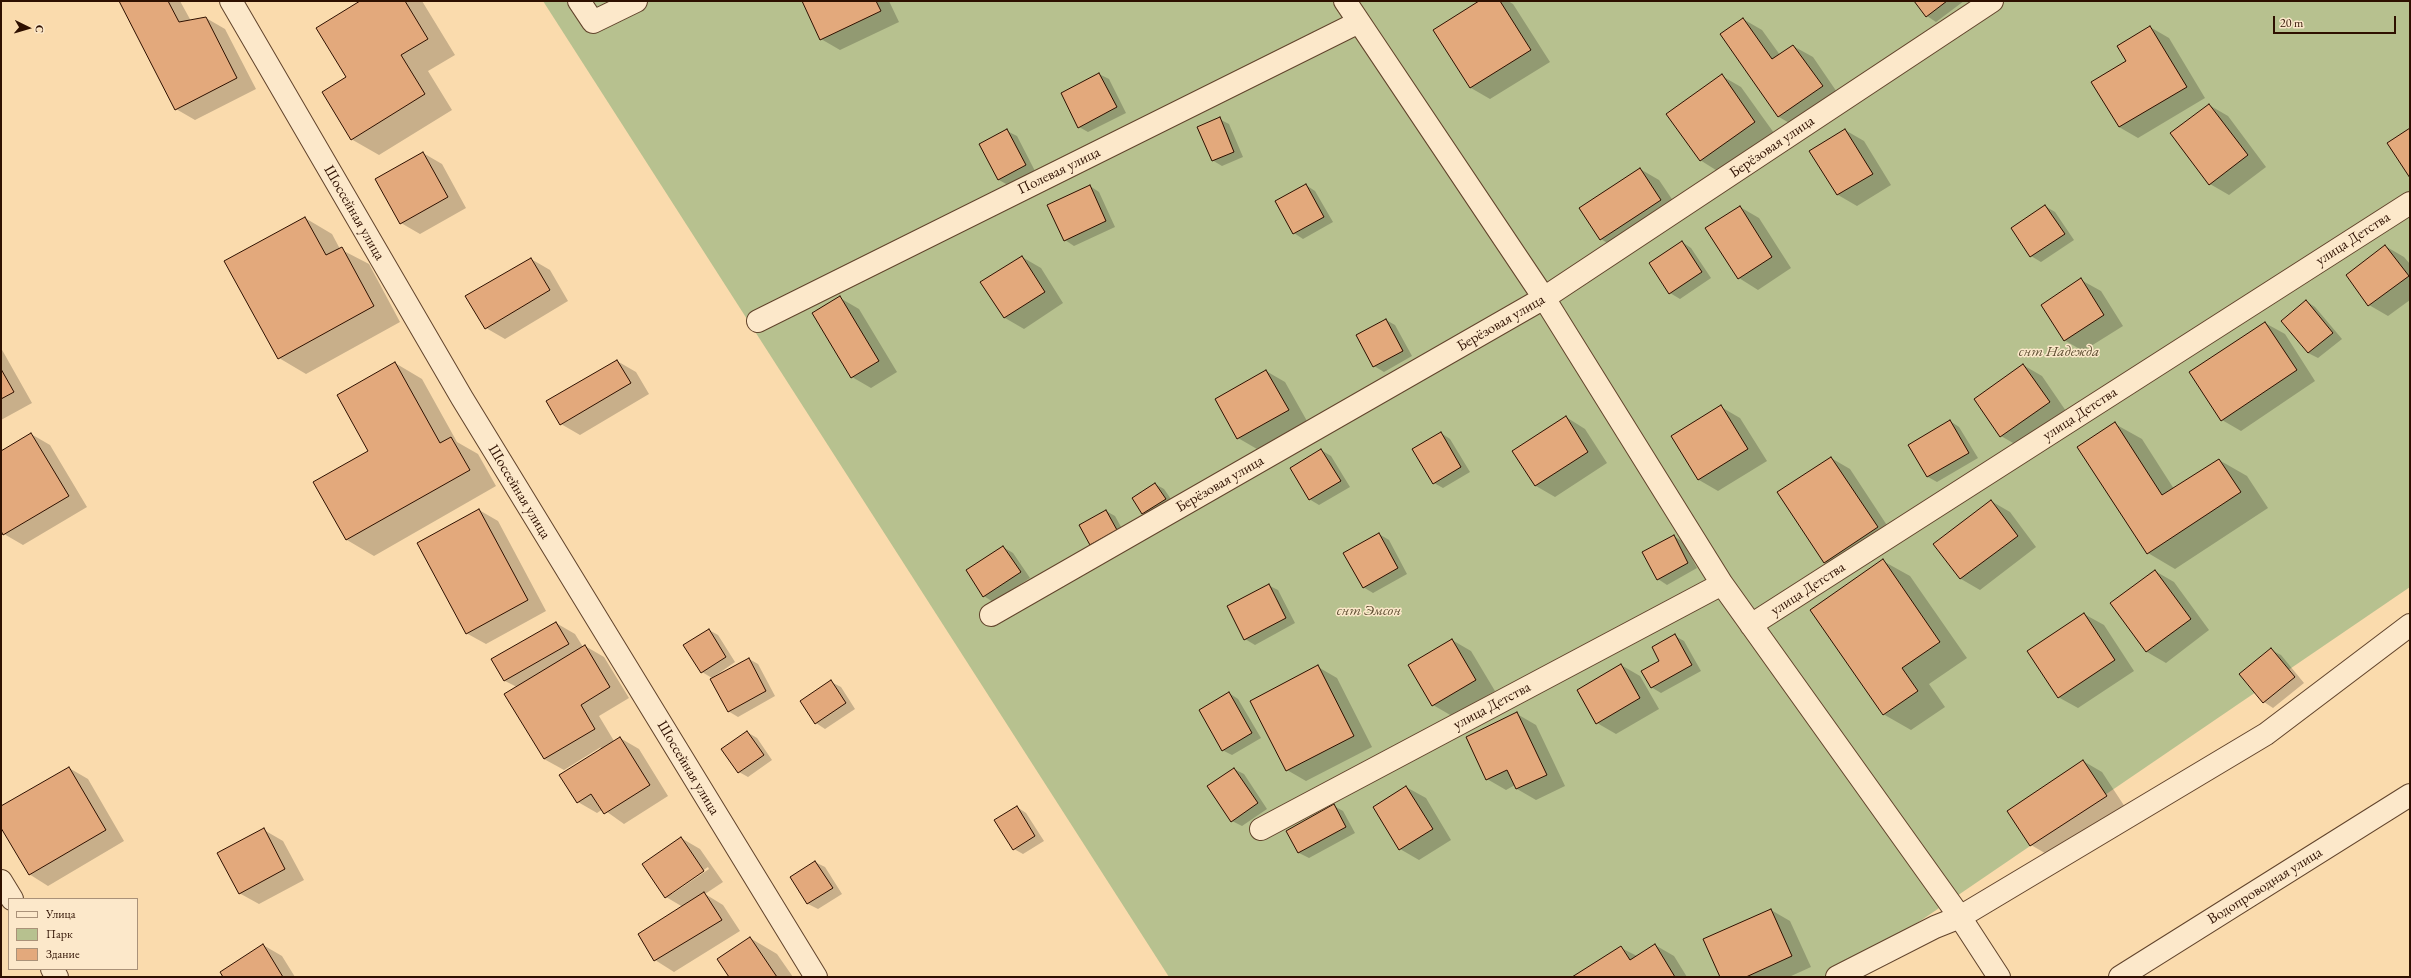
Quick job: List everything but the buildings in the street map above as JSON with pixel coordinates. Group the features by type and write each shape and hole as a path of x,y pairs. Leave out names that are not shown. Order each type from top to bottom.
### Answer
{"street":[{"name":"Шоссейная улица","path":"232,1 462,398 816,977"},
{"path":"579,1 593,22 636,1"},
{"path":"1345,1 1544,298 1722,584 1960,917 1999,977"},
{"name":"Берёзовая улица","path":"991,615 1544,298 1992,1"},
{"name":"Полевая улица","path":"758,321 1360,22"},
{"name":"улица Детства","path":"1751,625 2410,203"},
{"name":"улица Детства","path":"1262,829 1722,584"},
{"path":"1837,977 1935,927 1960,917 2266,734 2410,625"},
{"name":"Водопроводная улица","path":"2120,977 2410,796"},
{"path":"1,881 11,898"}],"green space":[{"path":"543,1 2410,1 2410,587 1838,977 1169,977"}],"park label":[{"name":"снт Надежда","path":"2059,352"},
{"name":"снт Эмсон","path":"1369,611"}]}
